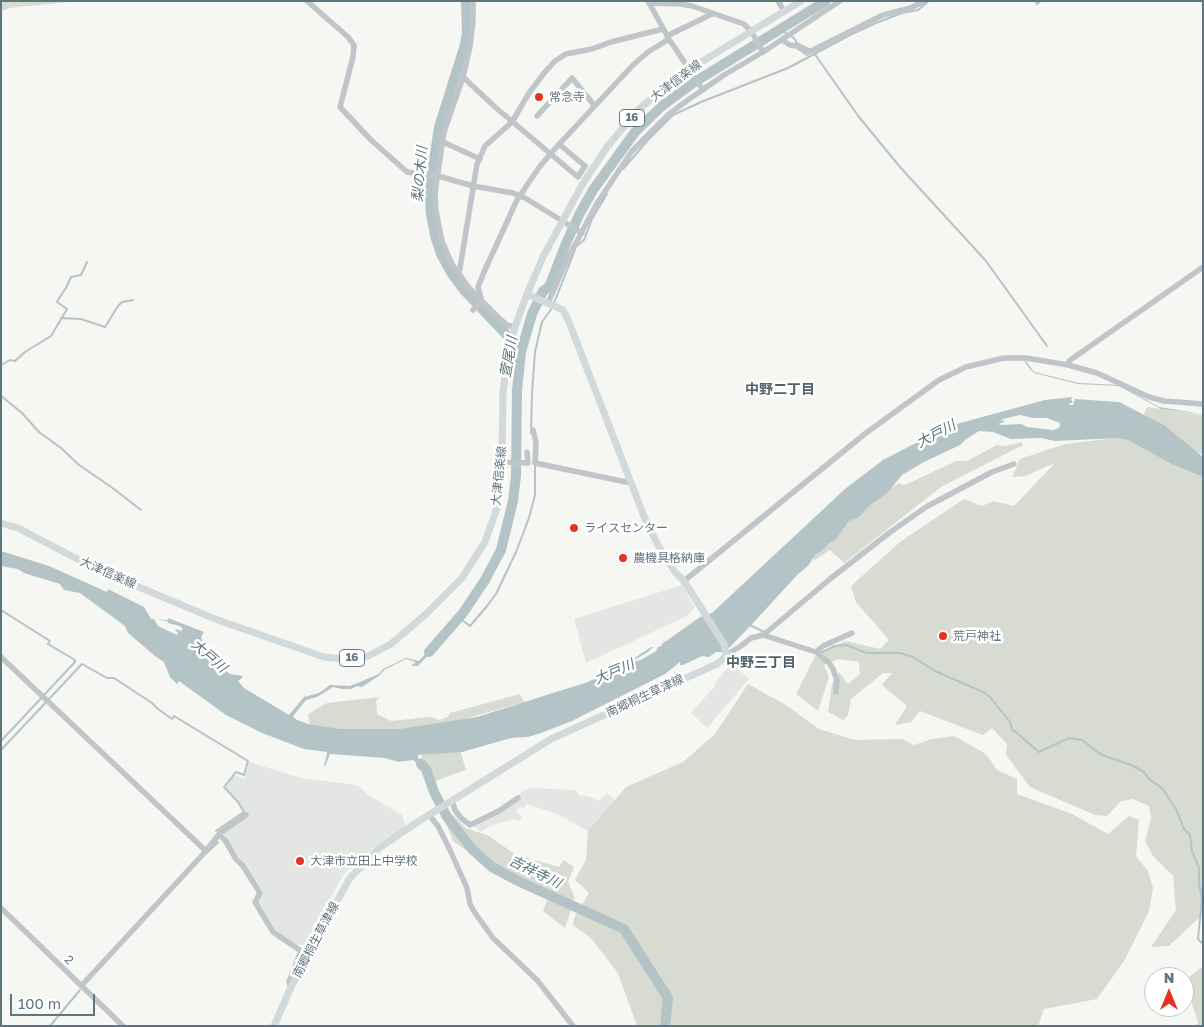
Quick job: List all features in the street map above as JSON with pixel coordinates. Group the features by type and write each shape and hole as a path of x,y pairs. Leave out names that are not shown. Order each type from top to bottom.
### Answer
{"main road":[{"name":"大津信楽線","path":"1,523 18,528 102,570 215,619 303,651 324,657 344,659 368,656 391,644 426,614 462,578 485,542 498,505 505,463 503,393 506,367 514,331 528,294 564,223 584,174 636,112 661,90 801,1"},
{"path":"528,294 563,310 630,483 658,545 675,572 684,581 726,653"},
{"name":"南郷桐生草津線","path":"274,1026 291,987 349,879 379,848 551,739 717,664 726,653"}],"street":[{"path":"307,1 348,37 354,45 354,57 340,107 371,140 406,172 436,176 472,186 520,195 582,233"},
{"path":"473,1 472,34 463,74 444,132 436,176 435,194 438,226 445,249 459,274 470,289 514,331"},
{"path":"778,1 784,11"},
{"path":"547,302 600,198 632,151 668,114 724,75 782,40 840,1"},
{"path":"782,40 808,53 883,15 911,8 924,1"},
{"path":"648,2 681,4 702,9 744,24 752,33 762,51"},
{"path":"648,2 663,30 703,89"},
{"path":"482,301 478,287 484,272 520,195 551,153 594,105 648,52 668,37 712,14"},
{"path":"459,274 472,186 480,159 486,146 512,122 529,93 545,72 555,61 566,54 663,30"},
{"path":"463,74 512,122 578,177 584,174 585,166 559,144"},
{"path":"537,116 572,78 594,105"},
{"path":"443,142 480,159"},
{"path":"1068,365 1069,360 1203,267"},
{"path":"473,310 482,301"},
{"path":"684,581 866,433 939,380 966,367 1004,358 1026,358 1068,365 1097,373 1148,397 1164,401 1203,404"},
{"path":"533,430 536,443 536,463 630,483"},
{"path":"505,463 528,463 528,452"},
{"path":"726,653 741,646 751,638 765,633 830,578 926,507 992,472 1014,464"},
{"path":"765,633 816,652 833,669 837,681 836,692"},
{"path":"816,652 823,646 852,633"},
{"path":"1,657 206,851"},
{"path":"451,801 461,818 470,825 499,811 518,798"},
{"path":"82,985 219,835 246,815"},
{"path":"429,815 438,826 450,850 467,888 473,910 493,938 538,980 573,1026"},
{"path":"219,835 225,840 260,893 255,902 273,932 301,951 289,982 291,987"},
{"name":"2","path":"1,908 123,1026"}],"shaded area":[{"path":"1,1 79,1 9,8 1,12"},
{"path":"1147,407 1203,415 1203,454 1187,450 1145,419 1144,413"},
{"path":"1124,437 1203,471 1203,914 1169,946 1151,947 1176,910 1173,876 1153,856 1145,841 1151,819 1149,806 1133,799 1121,801 1107,816 1095,815 1030,787 1006,755 1007,744 992,728 983,735 920,711 911,722 895,725 907,706 882,685 892,673 883,673 851,699 848,715 843,720 828,712 832,683 839,672 848,684 860,674 859,662 838,659 824,665 829,677 818,711 796,694 815,656 845,641 880,649 889,640 856,602 851,586 900,542 964,499 982,506 994,501 1014,506 1055,463 1025,476 1012,477 1020,459 1065,444"},
{"path":"1022,442 1023,445 941,487 844,563 830,550 815,560 810,556 876,497 899,483 905,485 956,461 967,461 997,445 1005,446"},
{"path":"682,585 695,608 687,616 586,663 574,619"},
{"path":"732,663 749,679 707,728 691,713"},
{"path":"748,684 786,705 819,729 855,740 902,739 914,745 932,739 954,736 986,754 997,770 1017,779 1017,794 1072,814 1108,834 1129,816 1139,820 1136,856 1148,871 1153,888 1149,911 1124,961 1097,999 1044,1009 1038,1026 637,1026 618,973 591,938 573,925 574,918 589,893 575,880 586,860 588,831 626,787 683,762 715,734"},
{"path":"520,694 524,702 454,722 400,730 339,731 310,726 308,714 327,703 380,697 376,701 377,714 391,721 431,717 439,720 448,717 450,713"},
{"path":"460,750 466,770 435,781 426,774 420,758 425,752"},
{"name":"大津市立田上中学校","path":"249,762 301,778 357,785 367,794 402,815 405,826 374,847 344,874 304,945 296,945 276,931 257,902 263,892 223,834 248,817 225,787 234,775 244,779"},
{"path":"527,789 576,790 579,795 598,801 607,793 617,802 590,832 555,813 526,804 524,808 519,807 516,812 522,817 519,821 515,819 492,825 480,832 473,824"},
{"path":"452,814 466,828 489,836 516,855 559,867 564,860 574,867 568,882 575,898 565,928 543,911 550,892 491,869 453,841 445,821"},
{"path":"1203,966 1203,1026 1197,1026 1198,1021 1194,1010 1194,973"}],"water":[{"path":"1024,361 1034,372 1079,383 1120,385 1159,407 1203,414 1161,409 1119,386 1078,384 1034,373"},
{"name":"大戸川","path":"1073,397 1071,399 1073,403 1069,403 1070,405 1073,405 1075,399 1119,402 1164,425 1203,457 1203,477 1172,464 1128,440 1119,438 1055,441 1041,438 1011,439 993,432 979,431 960,445 902,475 887,493 870,505 858,518 849,521 835,540 815,555 808,566 798,574 731,646 722,652 716,652 709,657 702,656 683,665 680,665 680,662 665,674 572,721 541,733 528,737 511,738 462,752 418,755 429,776 413,760 399,762 385,758 330,754 324,766 327,752 304,749 262,733 226,715 179,681 177,684 170,677 164,662 128,633 125,626 80,593 64,590 60,584 24,573 18,569 1,566 1,551 49,566 107,592 108,590 106,589 110,590 144,607 158,626 177,635 176,629 181,631 183,629 180,626 156,619 168,620 168,618 204,632 201,637 205,647 220,666 230,674 243,676 238,681 244,688 289,715 304,697 319,693 330,685 350,686 379,674 383,669 406,658 419,661 438,639 436,647 418,666 412,666 411,668 412,665 416,662 406,659 384,670 380,675 362,687 342,689 333,687 317,697 306,700 293,716 295,719 308,724 340,729 400,729 477,717 588,682 629,662 653,647 629,663 641,660 661,646 664,642 663,638 665,642 700,617 712,613 845,489 883,460 949,426 1045,400","holes":["1020,415 1033,418 1047,418 1060,423 1060,425 1059,428 1053,430 1027,427 1021,424 998,424 1004,422 1004,420 1000,421 1003,419"]}],"waterway":[{"name":"梨の木川","path":"466,1 467,34 439,127 431,181 431,215 441,254 452,274 464,290 521,352"},
{"name":"萱尾川","path":"429,652 463,613 485,580 501,550 513,501 516,476 517,390 521,352 532,314 543,291 549,287 567,241 593,190 635,132 662,106 693,83 826,1"},
{"path":"623,169 673,115 788,68 876,23 902,13 918,10 929,1"},
{"path":"1035,1 1037,4 1041,1"},
{"path":"779,29 810,50"},
{"path":"814,53 859,117 900,167 986,261 1047,346"},
{"path":"577,246 584,240 592,219 607,194"},
{"path":"554,303 575,250"},
{"path":"1,365 10,360 15,361 25,352 51,336 67,309 57,302 71,277 81,275 87,262"},
{"path":"61,318 81,319 105,327 122,302 133,300"},
{"path":"531,433 535,352 542,322 552,308"},
{"path":"1,396 22,413 39,432 61,448 79,465 141,510"},
{"path":"459,618 470,626 496,594 516,552 529,518 535,495 535,465"},
{"path":"1,610 50,641 48,644 75,660 1,741"},
{"path":"750,625 764,632"},
{"path":"822,652 835,646 846,645 867,653 900,653 913,657 935,671 983,692 990,697 1010,722 1012,729 1039,752 1069,738 1082,740 1100,754 1131,765 1144,772 1149,779 1162,788 1176,809 1184,829 1190,835 1192,851 1199,868 1199,884 1202,898 1198,939 1203,944"},
{"path":"1,750 82,664 107,678 114,678 152,703 172,719 174,716 248,761 244,775 236,772 224,787 238,802 244,812 216,831"},
{"name":"吉祥寺川","path":"421,764 426,769 434,792 447,817 473,850 492,867 518,881 624,929 668,998 665,1026"},
{"path":"209,851 218,842"},
{"path":"50,1026 80,990"}],"place":[{"name":"常念寺","path":"539,97"},
{"name":"ライスセンター","path":"574,528"},
{"name":"農機具格納庫","path":"623,558"},
{"name":"荒戸神社","path":"943,636"},
{"name":"大津市立田上中学校","path":"300,861"}],"district":[{"name":"中野二丁目","path":"780,390"},
{"name":"中野三丁目","path":"761,663"}]}
